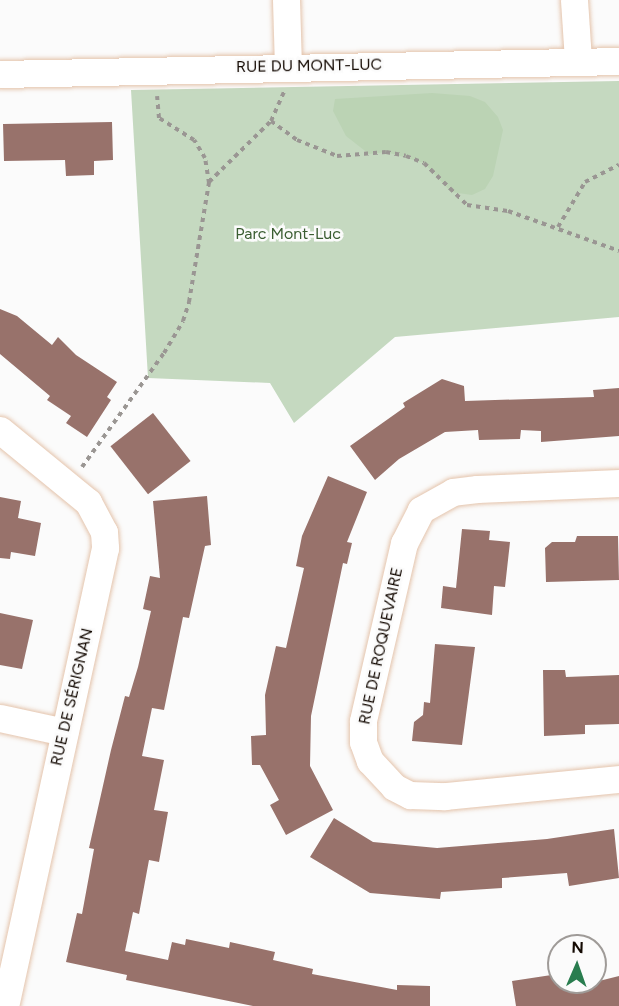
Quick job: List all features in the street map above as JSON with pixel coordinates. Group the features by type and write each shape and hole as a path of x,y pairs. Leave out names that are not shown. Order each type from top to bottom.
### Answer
{"street":[{"path":"286,0 288,66"},
{"path":"574,0 578,61"},
{"name":"RUE DU MONT-LUC","path":"0,74 288,66 619,61"},
{"name":"RUE DE SÉRIGNAN","path":"0,430 70,484 98,516 105,548 5,1006"},
{"name":"RUE DE ROQUEVAIRE","path":"619,483 477,489 444,495 421,510 410,524 404,543 363,721 363,742 370,761 394,787 410,795 445,796 619,778"},
{"path":"0,718 64,732"}],"path":[{"path":"209,183 271,121 283,95 288,66"},
{"path":"70,484 148,378 183,321 209,183 205,158 194,140 159,118 154,70"},
{"path":"271,121 297,140 337,156 386,152 406,156 424,164 467,205 508,211 619,250"},
{"path":"558,227 585,182 619,165"}],"green space":[{"name":"Parc Mont-Luc","path":"619,81 619,317 395,337 294,423 270,383 148,378 131,90"},
{"path":"432,93 470,96 485,102 498,117 503,130 493,176 485,189 472,195 451,192 424,163 386,152 369,154 346,136 333,111 335,99"}],"building":[{"path":"112,122 113,160 94,161 94,175 66,176 65,160 4,161 3,124"},
{"path":"0,309 17,316 52,345 58,337 76,355 117,382 107,397 111,400 87,437 66,423 71,416 47,400 50,396 0,354"},
{"path":"442,379 464,386 465,401 594,397 593,390 619,388 619,436 541,442 541,431 521,430 520,439 479,440 478,430 445,432 399,459 375,480 350,446 405,407 403,403"},
{"path":"153,413 191,461 148,494 110,446"},
{"path":"328,476 367,492 347,542 352,543 347,564 343,563 311,716 310,766 333,810 286,835 270,805 279,800 260,765 252,765 251,736 266,735 265,695 276,646 286,648 304,568 296,566 302,536"},
{"path":"207,496 211,545 205,546 189,618 183,617 164,710 152,708 142,756 164,760 154,810 168,812 159,862 149,860 139,914 133,912 125,951 168,960 172,942 185,945 186,939 229,948 230,942 275,952 273,960 313,969 312,974 397,990 397,985 430,986 430,1006 253,1006 126,980 127,975 66,962 77,913 82,914 94,849 89,848 111,750 125,696 129,697 138,667 151,611 143,609 150,576 160,578 153,501"},
{"path":"0,497 21,501 18,518 41,523 35,556 11,552 10,559 0,558"},
{"path":"462,529 490,531 489,540 510,542 505,587 494,586 492,615 441,608 443,586 456,588"},
{"path":"577,536 618,536 619,580 546,582 545,548 552,542 575,542"},
{"path":"0,613 33,620 22,669 0,665"},
{"path":"435,644 475,647 462,745 412,741 414,722 423,715 424,702 430,703"},
{"path":"543,670 565,670 566,677 619,675 619,724 585,725 585,734 544,736"},
{"path":"334,818 373,842 437,848 547,839 614,829 619,878 569,886 567,873 502,878 502,888 441,892 440,899 370,893 310,857"},
{"path":"547,976 547,994 607,994 607,979 619,976 619,1006 516,1006 512,981"}]}
